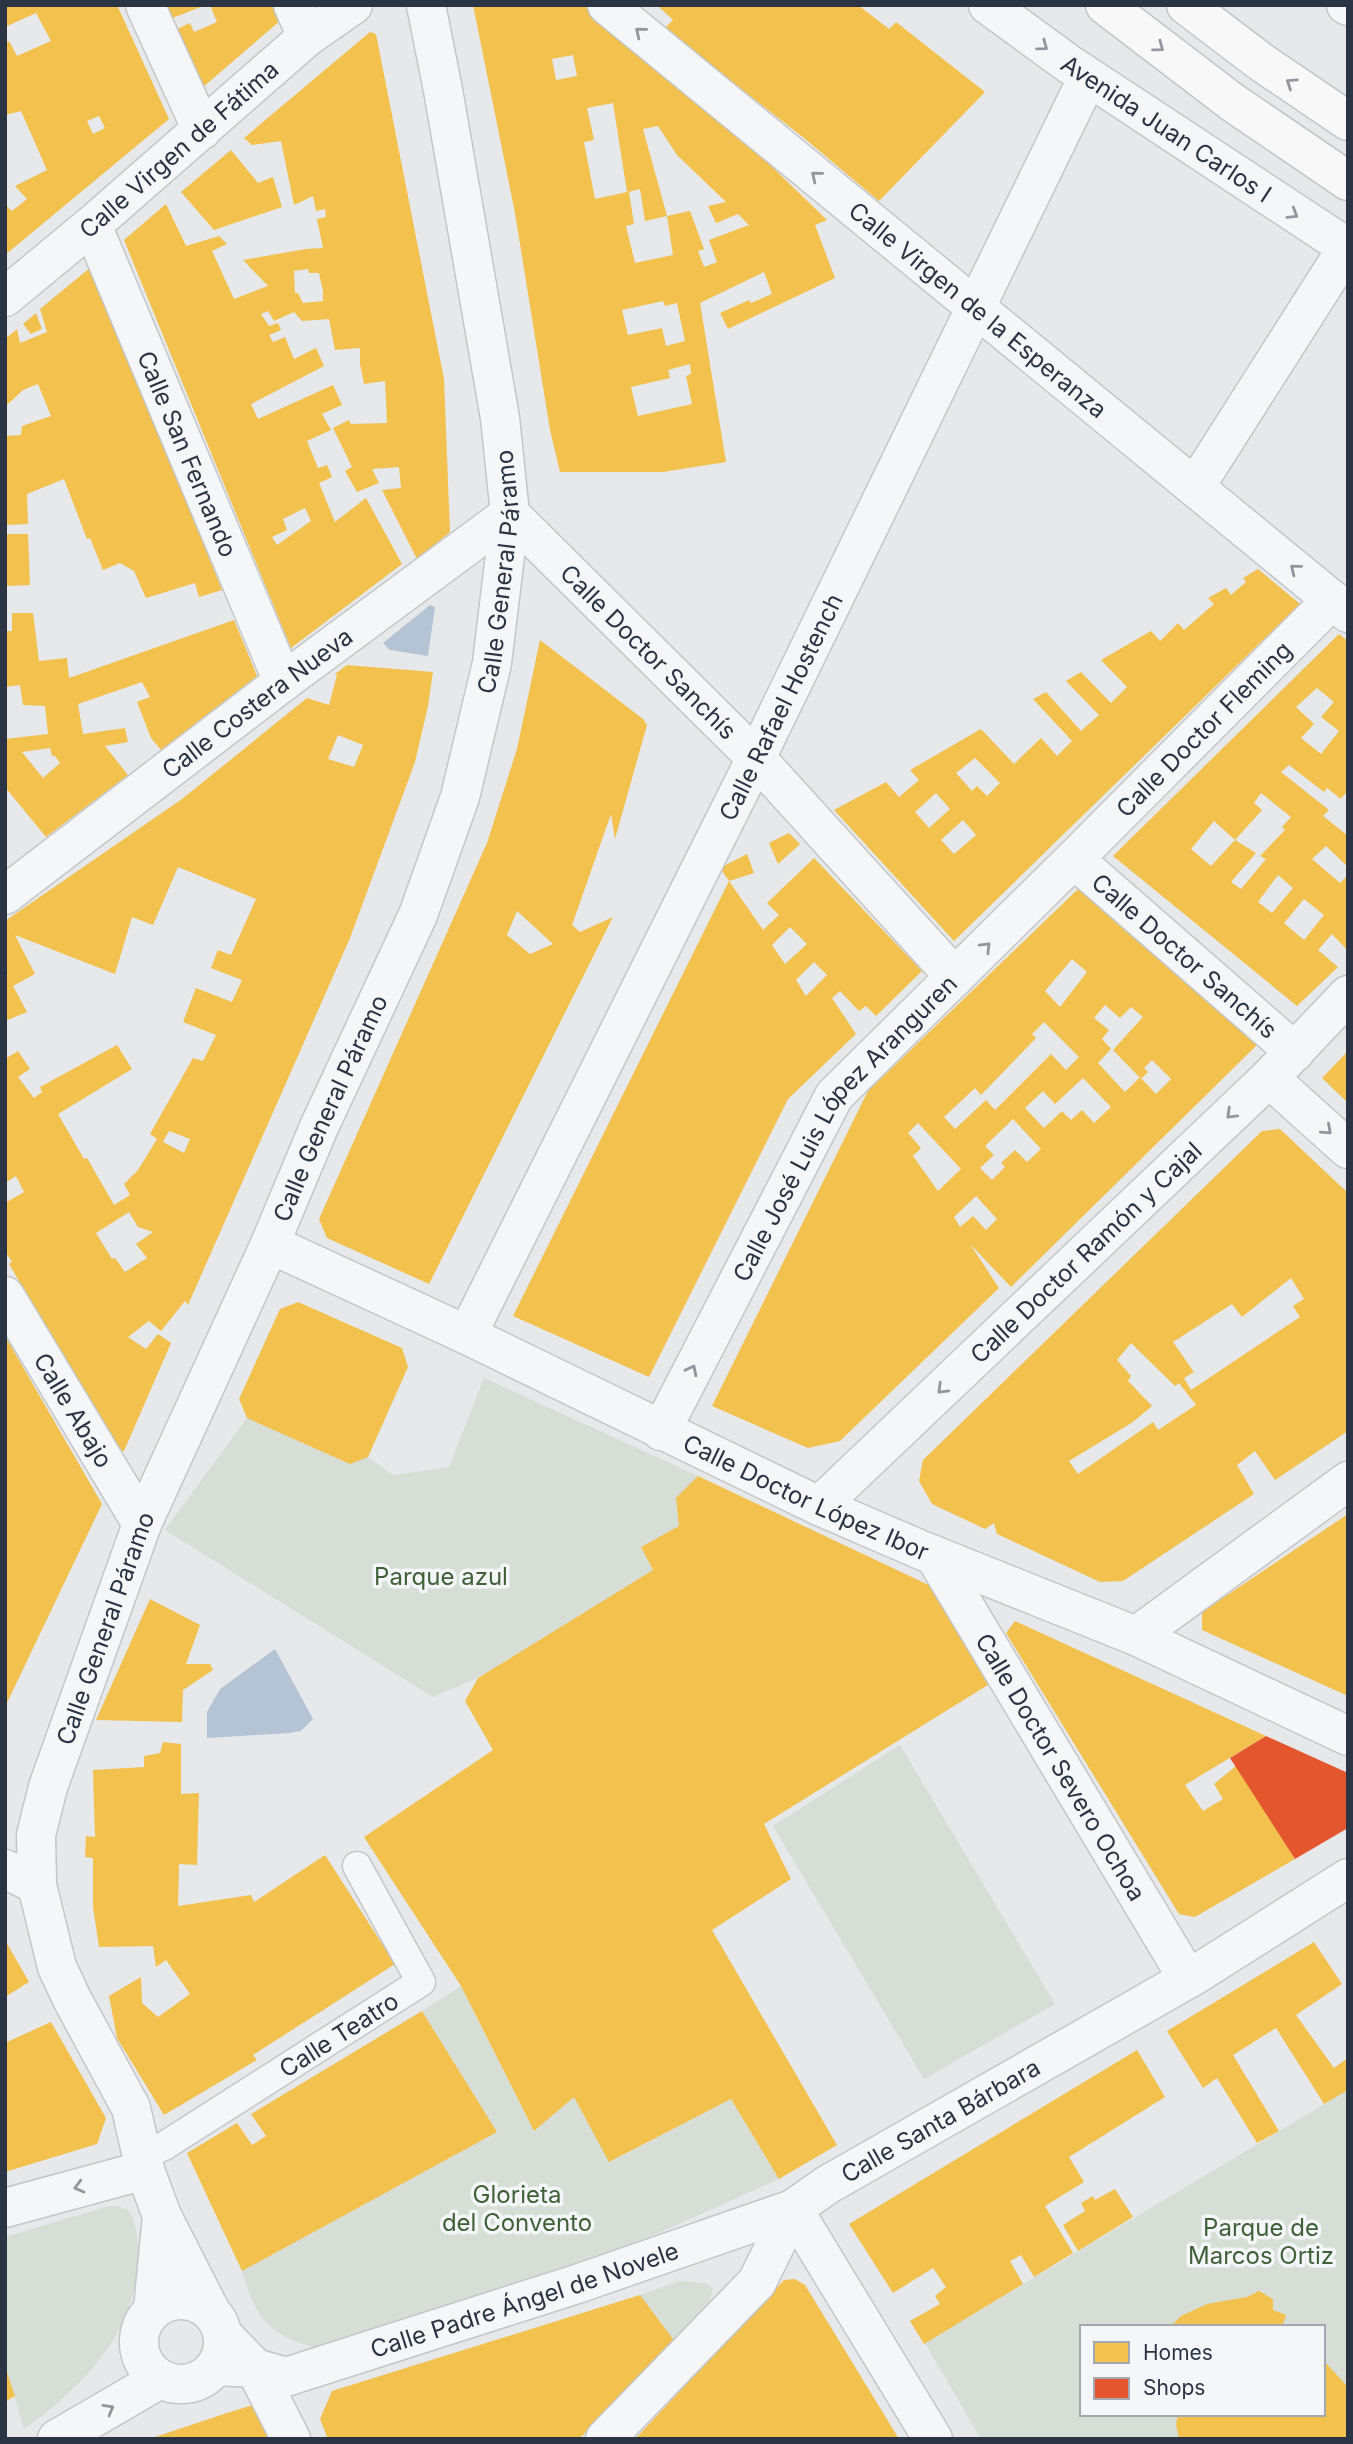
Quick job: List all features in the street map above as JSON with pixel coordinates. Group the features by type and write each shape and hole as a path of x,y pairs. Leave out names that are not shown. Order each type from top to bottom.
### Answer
{"main road":[{"path":"1105,5 1232,102 1348,181"},
{"path":"1186,5 1261,62 1348,121"}],"street":[{"path":"145,5 202,130"},
{"name":"Calle Virgen de Fátima","path":"5,297 202,130 300,21 353,5"},
{"name":"Calle General Páramo","path":"217,2337 162,2216 143,2163 131,2108 72,1999 21,1877 36,1835 47,1787 142,1524 270,1244 319,1127 418,915 460,797 492,663 510,514 500,418 426,5"},
{"name":"Calle Virgen de la Esperanza","path":"607,5 1340,606"},
{"name":"Avenida Juan Carlos I","path":"988,5 1088,78 1347,248"},
{"name":"Calle Rafael Hostench","path":"467,1335 756,758 1088,78"},
{"name":"Calle San Fernando","path":"92,225 283,682"},
{"path":"1195,487 1347,248"},
{"name":"Calle Costera Nueva","path":"5,895 283,682 510,514"},
{"name":"Calle Doctor Sanchís","path":"510,514 756,758 955,977"},
{"name":"Calle Doctor Fleming","path":"1074,859 1340,606"},
{"name":"Calle Doctor Sanchís","path":"1074,859 1282,1065 1348,1149"},
{"name":"Calle José Luis López Aranguren","path":"661,1431 834,1096 1074,859"},
{"name":"Calle Doctor Ramón y Cajal","path":"819,1506 1282,1065 1348,995"},
{"name":"Calle Doctor López Ibor","path":"270,1244 467,1335 819,1506 1136,1636 1348,1736"},
{"name":"Calle Abajo","path":"5,1296 142,1524"},
{"path":"1136,1636 1348,1481"},
{"name":"Calle Doctor Severo Ochoa","path":"934,1555 1188,1979"},
{"name":"Calle Teatro","path":"143,2163 164,2146 421,1982 356,1866"},
{"name":"Calle Santa Bárbara","path":"793,2209 862,2165 1188,1979 1348,1878"},
{"path":"5,2208 143,2163"},
{"path":"605,2439 757,2281 793,2209"},
{"path":"793,2209 933,2439"},
{"name":"Calle Padre Ángel de Novele","path":"217,2337 255,2368 286,2377 578,2284 793,2209"},
{"path":"153,2309 162,2216"},
{"path":"182,2299 197,2302 217,2337 206,2377 191,2383 176,2384 160,2379 142,2359 139,2346 140,2332 153,2309 182,2299"},
{"path":"255,2368 291,2439"},
{"path":"57,2439 160,2379"}],"green space":[{"name":"Parque azul","path":"484,1378 698,1476 679,1526 641,1547 653,1570 478,1678 433,1697 165,1530 247,1418 349,1463 368,1457 393,1475 449,1467"},
{"path":"900,1745 1055,2004 924,2079 773,1826"},
{"name":"Glorieta del Convento","path":"461,1986 534,2131 574,2097 610,2162 731,2099 779,2179 629,2246 553,2275 319,2349 288,2338 267,2324 260,2314 242,2271 497,2132 422,2011"},
{"name":"Parque de Marcos Ortiz","path":"1348,2090 1348,2439 981,2439 925,2343"},
{"path":"109,2206 129,2210 137,2236 138,2263 126,2314 115,2337 84,2378 24,2429 5,2364 5,2237"},
{"path":"680,2281 705,2283 713,2288 708,2307 676,2343 640,2295"}],"water":[{"path":"430,605 435,607 428,656 390,650 383,643"},
{"path":"275,1649 313,1719 301,1731 207,1738 207,1712 220,1689"}],"building: Homes":[{"path":"5,5 117,5 169,119 5,255 5,204 12,211 27,199 15,186 47,170 21,111 5,115 5,43 9,41 17,56 51,41 36,13 5,27","holes":["99,116 105,128 93,134 87,121"]},
{"path":"165,5 206,5 170,19"},
{"path":"210,5 274,5 281,20 202,88 175,30 190,23 194,32 217,22"},
{"path":"473,5 585,5 708,105 827,220 815,225 835,278 728,329 720,313 749,300 751,303 772,294 764,272 700,303 726,462 663,472 560,472 550,430 515,213","holes":["573,55 577,76 556,80 552,59","613,103 627,192 595,199 584,142 594,140 587,108","658,126 677,155 726,202 708,206 716,223 738,214 749,225 709,240 717,262 704,267 698,251 704,249 690,211 667,216 643,129","640,189 645,221 667,216 673,255 635,263 626,226 634,224 629,192","663,301 665,306 677,303 685,341 666,346 662,328 628,335 622,310","690,364 691,374 686,376 692,404 638,416 631,387 670,378 668,370"]},
{"path":"657,5 858,5 889,29 896,22 985,92 879,201 804,138 664,29 673,20"},
{"path":"370,32 376,34 444,379 450,532 417,559 382,490 401,488 399,467 372,469 379,483 357,492 345,471 352,467 333,428 349,420 351,424 387,423 385,381 364,384 360,348 335,350 329,319 302,321 294,312 274,321 268,311 261,314 269,326 278,323 281,330 269,335 273,342 285,337 294,359 316,348 324,366 251,404 258,419 333,385 342,405 322,414 331,430 307,441 318,468 327,465 332,477 319,483 335,522 366,498 402,564 291,648 124,240 166,204 186,246 219,236 227,244 212,251 234,299 268,286 243,260 323,248 317,219 326,217 325,209 316,211 313,196 294,205 281,141 252,145 244,138","holes":["308,269 309,273 319,273 323,301 303,303 298,293 295,293 294,271","305,508 311,521 277,545 272,537 287,530 283,519"]},
{"path":"231,150 258,183 273,177 282,207 214,230 181,192"},
{"path":"91,267 222,590 199,597 195,583 146,598 134,571 120,563 103,570 90,538 87,539 64,479 27,494 28,524 5,525 5,436 21,435 22,426 51,416 38,384 23,390 5,407 5,339 17,329 20,343 47,332 40,309"},
{"path":"36,313 42,329 31,334 23,324"},
{"path":"5,534 28,534 30,585 5,586"},
{"path":"1258,569 1300,604 954,941 834,810 886,782 899,797 919,780 910,770 981,729 1014,764 1041,738 1057,756 1072,741 1033,699 1046,692 1081,731 1099,715 1066,681 1081,672 1111,703 1127,687 1101,660 1151,631 1160,641 1178,623 1184,630 1214,604 1208,598 1226,588 1231,595 1246,582 1243,578","holes":["975,758 1000,783 987,796 977,786 972,791 956,773","936,793 950,809 929,828 915,812","963,820 976,835 954,854 941,840"]},
{"path":"12,613 33,613 39,661 67,658 69,678 234,620 257,676 161,750 151,738 137,702 150,697 142,682 78,704 83,734 125,728 128,742 105,746 128,775 46,837 5,787 5,739 48,734 45,706 23,705 20,685 5,687 5,631 12,631","holes":["50,748 52,756 60,763 43,778 22,752"]},
{"path":"1339,634 1348,641 1348,790 1341,799 1327,788 1324,792 1289,765 1281,772 1329,810 1323,816 1348,836 1348,867 1326,846 1312,859 1340,883 1348,875 1348,951 1332,934 1318,950 1338,967 1297,1006 1113,856","holes":["1317,688 1334,702 1321,717 1339,731 1321,754 1301,738 1314,724 1296,707","1261,793 1291,817 1282,827 1285,830 1260,856 1266,859 1241,889 1231,882 1256,853 1235,840 1262,810 1254,803","1214,821 1235,840 1211,866 1191,849","1278,875 1293,888 1272,913 1258,902","1304,899 1324,915 1304,940 1284,923"]},
{"path":"540,640 643,719 647,725 615,839 611,814 572,925 580,932 613,917 429,1284 327,1238 319,1219 487,843 517,749","holes":["517,911 553,944 530,954 507,935"]},
{"path":"347,665 433,672 415,762 350,938 188,1305 185,1301 161,1331 149,1321 128,1337 146,1349 158,1334 171,1343 124,1451 119,1451 9,1264 12,1262 5,1251 5,1203 24,1192 16,1176 5,1183 5,1059 18,1051 30,1069 18,1077 34,1098 42,1092 40,1087 117,1045 132,1069 58,1114 114,1205 130,1195 124,1184 138,1170 157,1139 150,1134 193,1058 203,1061 216,1035 183,1022 196,988 232,1002 242,980 211,968 218,950 231,955 256,899 178,867 153,925 132,917 115,974 15,935 35,974 13,986 27,1012 5,1021 5,978 8,976 5,971 5,921 182,799 307,698 329,705 337,675 335,674","holes":["338,735 363,745 354,767 328,759","169,1131 190,1139 184,1153 163,1142","129,1212 138,1227 153,1232 136,1244 147,1258 125,1272 115,1258 112,1259 96,1233"]},
{"path":"789,833 800,844 778,864 769,843"},
{"path":"747,854 754,873 729,881 720,868"},
{"path":"814,858 922,971 876,1016 866,1006 859,1011 840,991 832,998 856,1034 788,1099 649,1377 513,1316 729,881 763,930 779,915 767,903","holes":["790,927 807,944 785,964 772,945","814,962 827,975 806,996 796,980"]},
{"path":"1078,889 1262,1040 1011,1287 970,1244 999,1288 840,1441 808,1448 712,1406 868,1091","holes":["1072,959 1087,972 1060,1007 1045,991","1105,1005 1120,1018 1131,1007 1143,1017 1113,1050 1140,1077 1125,1092 1098,1063 1111,1049 1102,1039 1109,1030 1094,1018","1044,1022 1079,1057 1066,1070 1051,1054 995,1110 986,1100 955,1129 944,1117 975,1088 981,1095 1036,1038 1032,1034","1152,1060 1171,1079 1156,1094 1141,1079 1148,1072 1144,1068","1083,1078 1111,1107 1094,1123 1082,1110 1071,1120 1062,1111 1044,1128 1025,1108 1043,1091 1055,1104","1013,1119 1041,1149 1027,1162 1015,1150 1001,1163 1005,1167 992,1180 980,1168 994,1155 985,1146","918,1123 961,1169 938,1191 913,1156 921,1148 908,1133","976,1196 997,1219 986,1230 973,1216 960,1227 954,1217"]},
{"path":"1348,1051 1348,1103 1322,1078"},
{"path":"1280,1129 1348,1193 1348,1431 1275,1480 1255,1451 1237,1465 1254,1494 1123,1581 1100,1582 997,1534 994,1523 985,1529 932,1504 919,1481 923,1460 1262,1131","holes":["1291,1278 1304,1299 1293,1306 1300,1317 1191,1390 1184,1378 1194,1372 1173,1342 1232,1304 1242,1317","1131,1343 1175,1386 1179,1383 1196,1405 1158,1430 1153,1422 1078,1474 1069,1461 1133,1422 1152,1406 1128,1381 1131,1376 1117,1360"]},
{"path":"298,1302 402,1348 408,1367 368,1457 350,1464 247,1418 239,1399 280,1309"},
{"path":"5,1336 102,1504 5,1707"},
{"path":"698,1476 935,1588 991,1683 764,1824 791,1879 712,1930 837,2145 779,2179 731,2099 609,2162 574,2097 534,2131 461,1986 364,1837 493,1750 465,1701 478,1678 653,1570 641,1547 679,1526 676,1498"},
{"path":"1348,1514 1348,1696 1202,1630 1202,1612"},
{"path":"150,1599 200,1625 186,1664 210,1664 213,1670 183,1690 182,1722 96,1720"},
{"path":"1015,1621 1266,1736 1185,1785 1203,1811 1223,1799 1214,1784 1236,1766 1295,1859 1195,1917 1179,1914 1006,1633"},
{"path":"163,1742 181,1744 181,1794 199,1793 197,1865 179,1864 178,1906 251,1895 254,1902 325,1855 395,1964 253,2055 257,2060 164,2115 117,2038 109,1996 141,1977 142,2003 158,2017 190,1994 166,1960 156,1967 153,1946 99,1947 93,1907 93,1858 85,1857 86,1836 95,1837 93,1770 144,1767 144,1756 160,1753"},
{"path":"5,1940 29,1982 5,1997"},
{"path":"1314,1942 1342,1984 1296,2015 1334,2068 1348,2058 1348,2090 1324,2104 1276,2028 1233,2055 1279,2131 1257,2143 1217,2078 1203,2088 1167,2031"},
{"path":"422,2011 497,2132 242,2271 187,2153 237,2123 252,2145 266,2136 251,2114"},
{"path":"51,2022 106,2118 97,2144 5,2172 7,2042"},
{"path":"1137,2050 1165,2097 1069,2157 1084,2182 1045,2206 1073,2253 1034,2277 1021,2255 1010,2261 1023,2284 924,2344 910,2321 940,2304 935,2296 946,2287 933,2268 893,2293 849,2224"},
{"path":"1115,2189 1133,2217 1078,2251 1063,2225 1085,2211 1081,2203 1093,2196 1095,2200"},
{"path":"795,2279 805,2285 899,2439 635,2439 784,2280"},
{"path":"1259,2291 1273,2299 1273,2310 1286,2315 1283,2325 1172,2325 1181,2316 1207,2304 1247,2297"},
{"path":"640,2295 676,2343 579,2439 328,2439 320,2419 332,2391"},
{"path":"1325,2362 1348,2387 1348,2439 1179,2439 1178,2416 1325,2416"},
{"path":"5,2366 15,2396 5,2402"},
{"path":"259,2403 274,2439 149,2439 227,2413"}],"building: Shops":[{"path":"1266,1736 1348,1773 1348,1828 1295,1859 1230,1758"}]}
